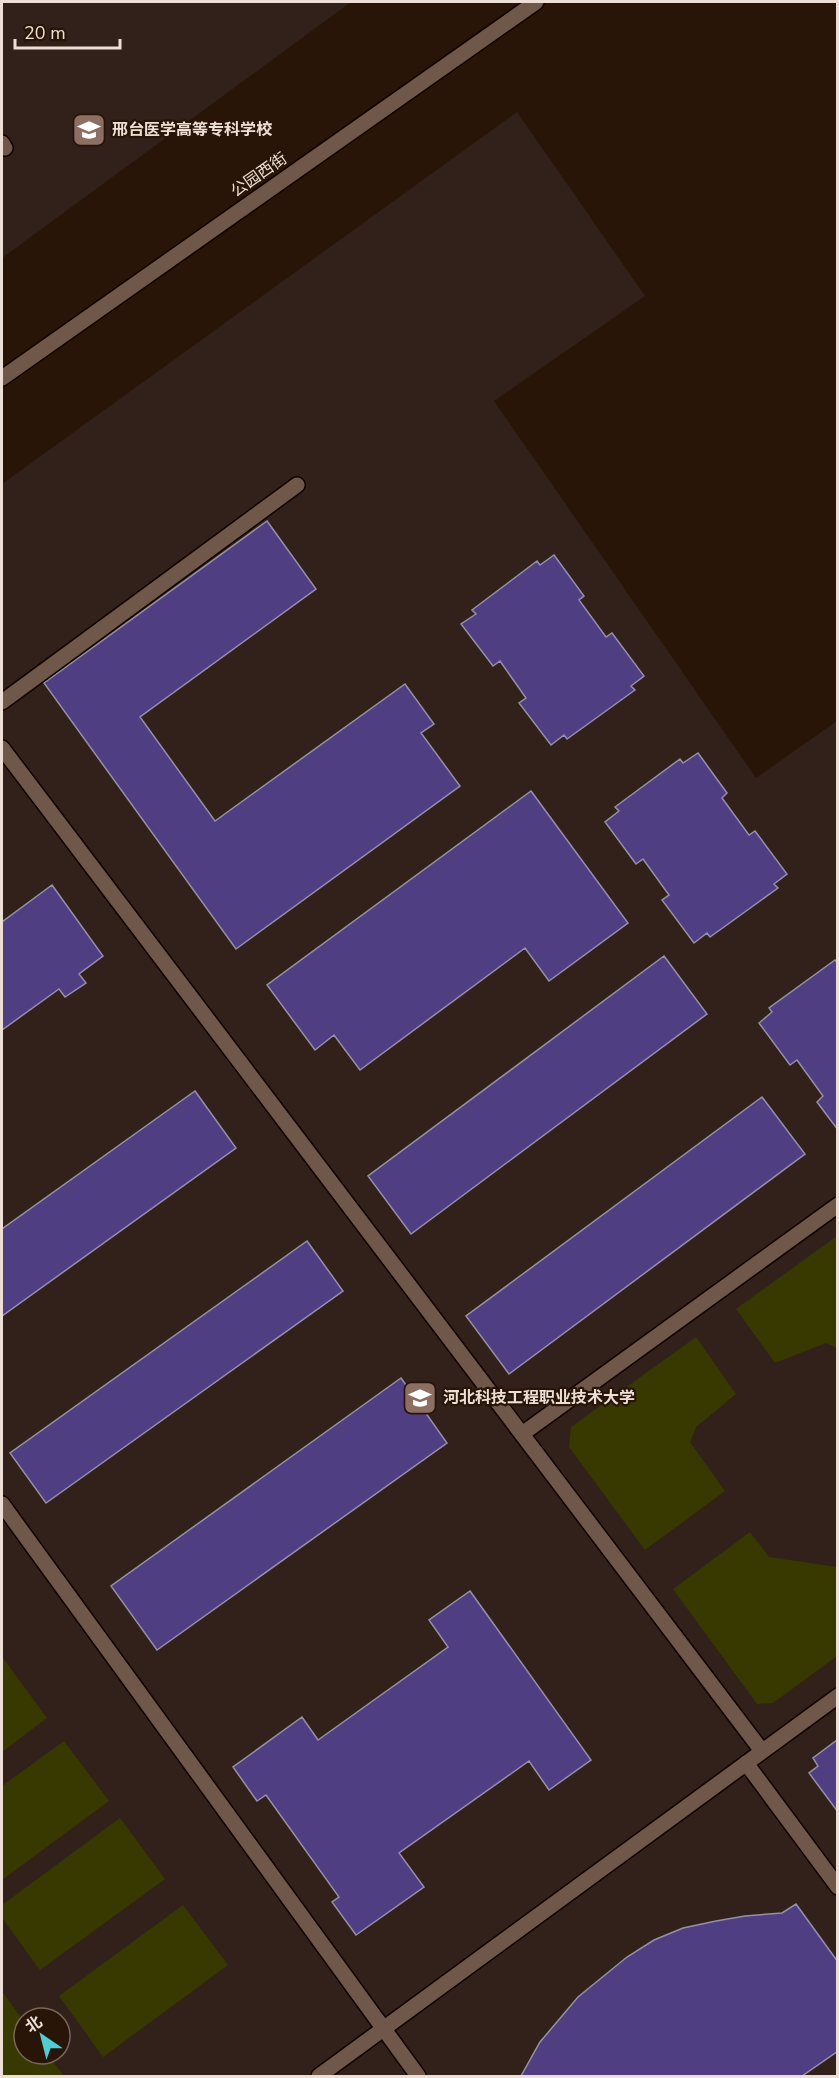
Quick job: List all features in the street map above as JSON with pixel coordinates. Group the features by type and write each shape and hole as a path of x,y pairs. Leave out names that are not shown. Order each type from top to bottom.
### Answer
{"street":[{"name":"公园西街","path":"2,378 536,2"},
{"path":"2,702 297,485"},
{"path":"2,748 762,1751"},
{"path":"522,1434 837,1205"},
{"path":"2,1504 418,2076"},
{"path":"319,2076 837,1696"},
{"path":"746,1763 837,1887"}],"shaded area":[{"name":"邢台医学高等专科学校","path":"2,2 351,2 2,258"},
{"name":"河北科技工程职业技术大学","path":"517,112 645,296 494,401 756,778 837,721 837,2076 2,2076 2,484"},
{"path":"837,1236 837,1348 826,1343 775,1363 736,1309"},
{"path":"696,1337 736,1394 696,1427 690,1442 725,1491 645,1550 569,1447 571,1427"},
{"path":"750,1532 769,1557 837,1567 837,1656 773,1703 757,1704 673,1589"},
{"path":"2,1659 47,1718 2,1752"},
{"path":"64,1741 109,1801 2,1880 2,1786"},
{"path":"120,1818 165,1879 40,1970 2,1918 2,1905"},
{"path":"183,1905 228,1965 103,2057 72,2014 72,2006 66,2006 59,1996"},
{"path":"2,1991 13,2006 12,2066 56,2066 64,2076 2,2076"}],"building":[{"path":"267,521 316,589 140,717 215,821 405,684 434,724 421,733 460,786 236,949 44,683"},
{"path":"554,555 584,596 579,600 606,637 612,633 644,676 631,686 635,690 567,739 564,735 551,745 519,703 526,698 500,661 493,666 461,624 476,614 472,610 537,561 540,565"},
{"path":"698,753 727,793 722,798 749,835 755,831 787,874 774,884 778,888 710,937 707,933 694,943 662,900 669,895 643,859 636,864 605,822 619,811 615,807 680,759 683,763"},
{"path":"531,791 628,923 549,981 525,948 360,1070 334,1035 315,1050 267,985"},
{"path":"52,885 103,956 79,974 86,983 65,997 59,989 2,1030 2,922"},
{"path":"664,956 707,1014 411,1234 368,1176"},
{"path":"835,960 838,964 838,1130 817,1102 823,1096 797,1060 790,1065 759,1023 772,1012 769,1008"},
{"path":"195,1091 236,1148 2,1316 2,1229"},
{"path":"762,1097 805,1154 509,1374 466,1316"},
{"path":"307,1241 343,1291 46,1503 10,1453"},
{"path":"401,1378 447,1443 157,1650 111,1586"},
{"path":"470,1591 591,1760 549,1790 529,1761 399,1853 424,1887 356,1935 332,1902 339,1897 266,1795 257,1801 233,1767 302,1717 318,1740 448,1647 429,1620"},
{"path":"837,1740 838,1812 809,1773 818,1766 813,1758"},
{"path":"796,1904 838,1962 838,2051 802,2076 521,2076 540,2042 578,1997 627,1957 654,1940 683,1928 716,1921 782,1913"}],"place":[{"name":"邢台医学高等专科学校","path":"89,130"},
{"name":"河北科技工程职业技术大学","path":"420,1398"}]}
